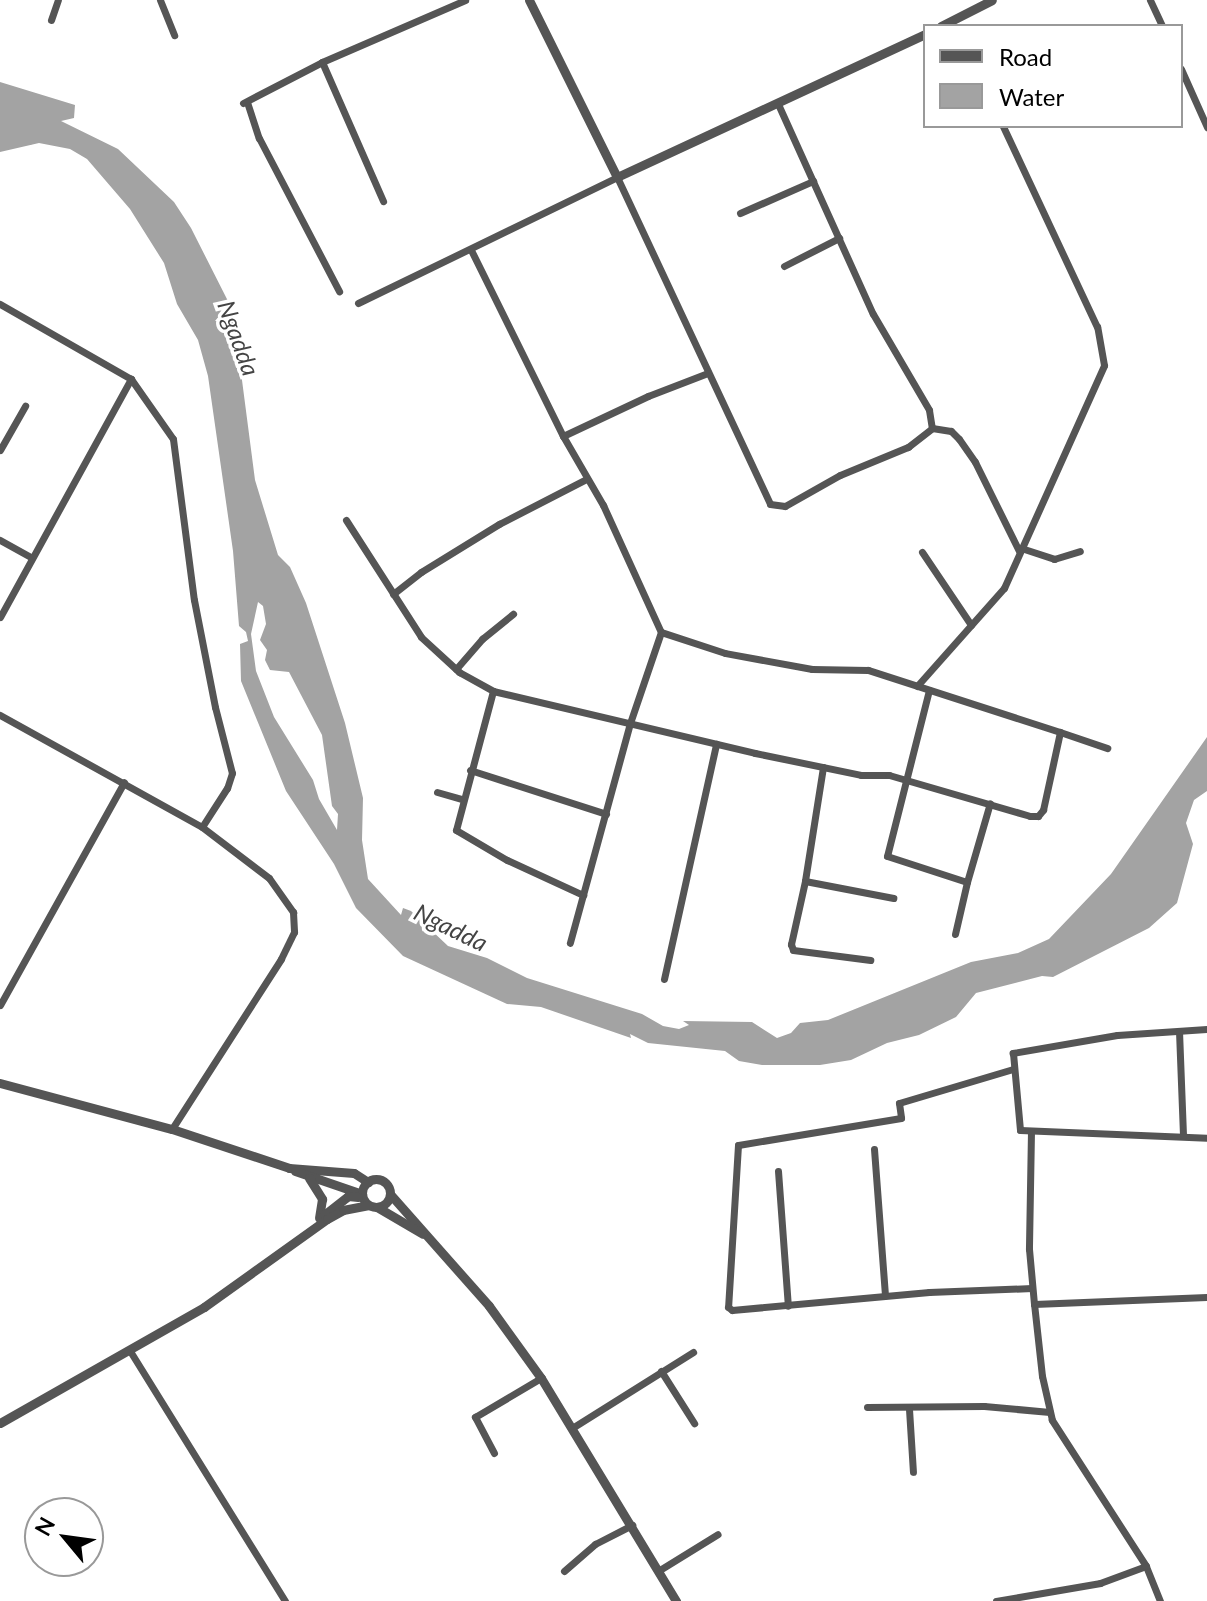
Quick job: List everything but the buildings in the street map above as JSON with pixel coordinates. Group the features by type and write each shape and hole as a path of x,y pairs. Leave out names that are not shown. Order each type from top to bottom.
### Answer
{"street":[{"path":"51,20 58,0"},
{"path":"160,0 174,35"},
{"path":"339,291 259,138 245,102 322,62 465,0"},
{"path":"529,0 617,177 770,504 785,506 840,475 908,447 932,428 951,431 959,439 975,462 1020,549 1054,559 1080,551"},
{"path":"949,24 992,0"},
{"path":"1150,0 1161,24"},
{"path":"358,303 617,177 923,35"},
{"path":"322,62 383,201"},
{"path":"1183,73 1207,127"},
{"path":"778,104 873,314 929,410 932,428"},
{"path":"917,686 1004,588 1104,365 1097,327 1004,128"},
{"path":"740,213 813,181"},
{"path":"784,266 839,238"},
{"path":"471,250 563,436 603,505 661,632 630,723 570,943"},
{"path":"0,304 131,379 173,439 194,600 215,707 232,773 227,788 202,827"},
{"path":"563,436 648,396 708,373"},
{"path":"0,617 131,379"},
{"path":"0,450 25,406"},
{"path":"393,594 421,572 499,524 586,479"},
{"path":"346,520 421,637 456,669 493,691 823,767 904,779 1038,816 1047,800 1060,732"},
{"path":"0,540 31,557"},
{"path":"922,552 971,625"},
{"path":"456,669 482,639 513,614"},
{"path":"661,632 725,653 812,669 868,670 1107,748"},
{"path":"929,690 904,779 887,856 967,882"},
{"path":"493,691 455,826 459,832 507,860 583,895"},
{"path":"0,715 202,827 269,878 293,912 295,922 281,959 172,1129"},
{"path":"664,979 716,744"},
{"path":"823,767 805,881 791,944 793,950 870,960"},
{"path":"470,770 606,814"},
{"path":"0,1005 124,782"},
{"path":"437,792 462,799"},
{"path":"955,934 990,803"},
{"path":"805,881 893,898"},
{"path":"1207,1029 1117,1035 1013,1053 1020,1130 1207,1138"},
{"path":"1179,1031 1183,1136"},
{"path":"1013,1069 899,1103 901,1118 738,1145 728,1307 732,1310 885,1296 1032,1288"},
{"path":"0,1083 172,1129 289,1168 367,1201 430,1238"},
{"path":"1031,1131 1029,1249 1050,1412 1146,1566 1160,1601"},
{"path":"874,1149 885,1296"},
{"path":"289,1168 354,1173 368,1182 383,1181 390,1194 489,1306 541,1378 676,1601"},
{"path":"778,1171 788,1306"},
{"path":"309,1178 322,1199 317,1221 310,1234"},
{"path":"367,1201 368,1182"},
{"path":"317,1221 348,1196 386,1203 390,1194"},
{"path":"0,1423 130,1351 343,1210 367,1201"},
{"path":"1034,1304 1207,1297"},
{"path":"130,1351 285,1601"},
{"path":"572,1428 693,1352"},
{"path":"661,1371 694,1423"},
{"path":"494,1453 475,1417 541,1378"},
{"path":"867,1407 984,1406 1050,1412"},
{"path":"909,1409 913,1472"},
{"path":"564,1571 595,1544 632,1525"},
{"path":"658,1571 718,1534"},
{"path":"996,1601 1100,1583 1146,1566"}],"water":[{"path":"0,82 75,105 74,118 61,121 118,149 174,202 191,228 233,311 255,480 278,555 290,567 306,603 345,723 363,798 362,840 368,879 401,915 403,908 411,911 448,946 487,958 527,978 642,1014 663,1026 679,1029 689,1025 683,1021 752,1022 777,1038 791,1033 800,1023 828,1020 971,962 1018,953 1049,939 1111,874 1207,737 1207,791 1194,800 1186,823 1193,844 1177,903 1149,928 1053,977 1042,976 976,993 956,1017 919,1035 887,1043 851,1060 820,1065 762,1065 739,1061 725,1051 648,1043 630,1034 631,1038 541,1007 507,1004 403,956 356,908 334,864 286,791 241,681 240,644 248,641 246,632 239,626 233,551 208,376 198,340 177,304 164,263 130,209 87,159 70,149 39,143 0,152","holes":["258,602 263,606 266,624 260,640 267,650 265,660 270,670 289,672 322,735 332,806 338,814 337,830 319,799 313,780 274,717 256,671 251,634"]}],"water label":[{"name":"Ngadda","path":"239,338"},
{"name":"Ngadda","path":"451,927"}]}
